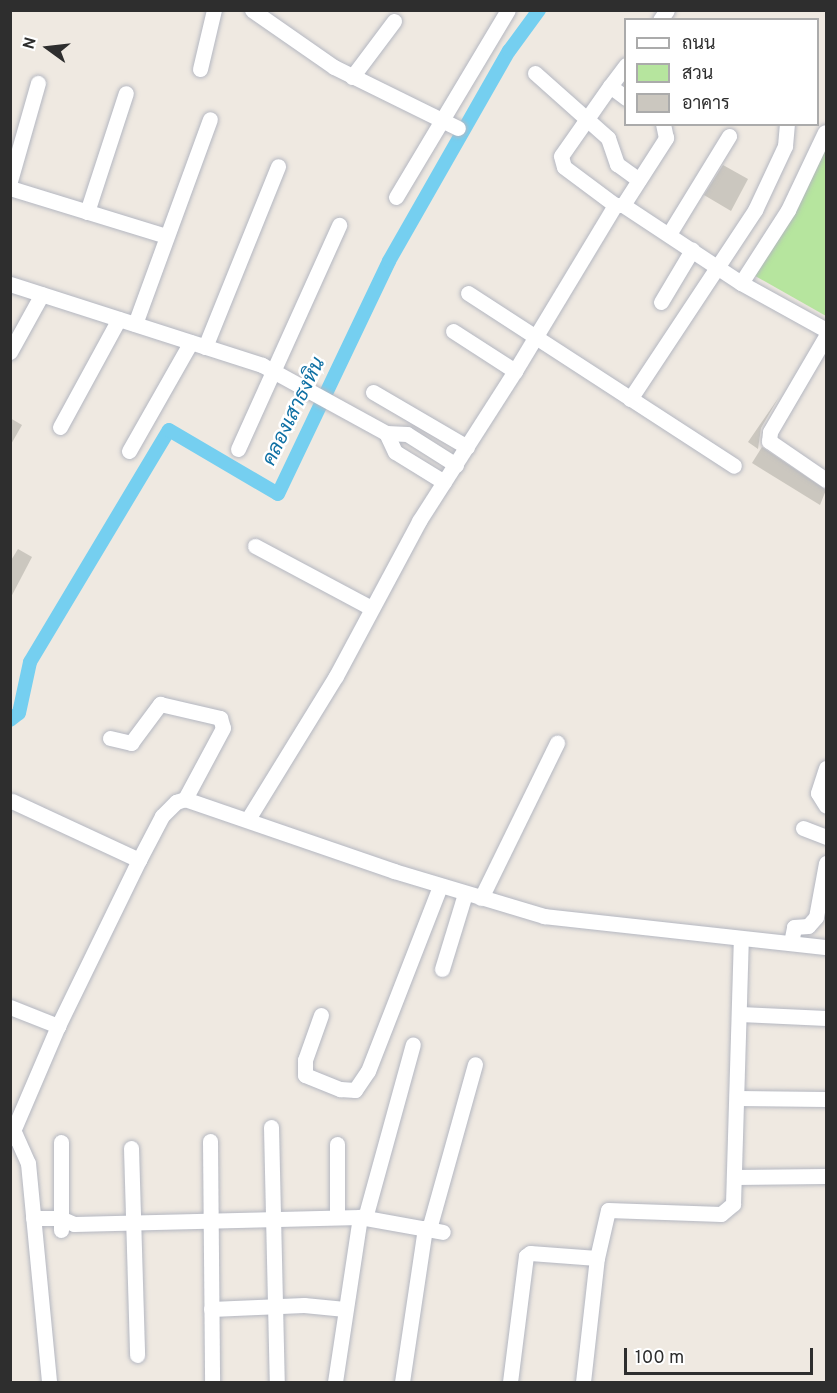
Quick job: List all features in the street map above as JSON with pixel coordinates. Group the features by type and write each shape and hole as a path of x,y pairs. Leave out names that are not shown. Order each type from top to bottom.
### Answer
{"street":[{"path":"200,69 214,10"},
{"path":"396,197 508,10"},
{"path":"260,13 352,77 458,128"},
{"path":"352,77 393,21"},
{"path":"624,68 586,118 561,156 561,163 619,205 669,234 741,283 826,330"},
{"path":"535,73 608,138 617,164 639,180"},
{"path":"10,181 38,83"},
{"path":"610,86 624,96"},
{"path":"87,212 126,93"},
{"path":"135,324 210,119"},
{"path":"248,819 310,721 371,608 444,482 619,205 639,180 666,138 663,126"},
{"path":"630,399 718,268 767,184 785,146 788,126"},
{"path":"741,283 788,210 825,132"},
{"path":"669,234 729,136"},
{"path":"129,451 198,344 278,166"},
{"path":"10,188 166,236"},
{"path":"238,449 339,225"},
{"path":"661,302 692,250"},
{"path":"10,284 275,371 386,433 407,434 456,465"},
{"path":"468,292 534,339 734,466"},
{"path":"10,352 42,294"},
{"path":"60,427 119,319"},
{"path":"453,331 515,371"},
{"path":"826,336 770,432 769,441 826,480"},
{"path":"374,392 467,447"},
{"path":"386,433 395,452 444,482"},
{"path":"255,546 371,608"},
{"path":"49,1383 28,1163 13,1136 58,1026 139,860 162,816 185,799 223,728 220,718 160,704 131,743 110,738"},
{"path":"481,898 557,743"},
{"path":"826,768 818,793 826,806"},
{"path":"185,799 465,894 544,916 741,939 826,946"},
{"path":"12,801 139,860"},
{"path":"803,828 826,837"},
{"path":"791,944 794,927 808,926 816,917 826,864"},
{"path":"321,1015 304,1060 305,1075 340,1089 355,1090 368,1071 441,886"},
{"path":"442,969 465,894"},
{"path":"583,1383 597,1258 605,1218 613,1207 721,1214 734,1204 741,939"},
{"path":"10,1007 58,1026"},
{"path":"740,1014 826,1018"},
{"path":"335,1383 345,1309 362,1217 413,1044"},
{"path":"402,1383 432,1230 476,1064"},
{"path":"737,1098 826,1099"},
{"path":"271,1127 277,1383"},
{"path":"210,1141 212,1383"},
{"path":"61,1142 65,1224"},
{"path":"337,1144 337,1217"},
{"path":"131,1148 135,1222 137,1355"},
{"path":"735,1177 826,1176"},
{"path":"34,1225 362,1217 432,1230"},
{"path":"510,1383 526,1256 530,1253 597,1258"},
{"path":"211,1309 276,1306 345,1309"}],"green space":[{"path":"826,127 826,316 750,273"}],"building":[{"path":"723,165 748,179 731,211 704,195"},
{"path":"779,397 761,428 758,449 748,442"},
{"path":"10,418 22,425 10,446"},
{"path":"762,447 826,490 820,505 752,463"},
{"path":"18,549 32,557 10,599 10,562"}],"waterway":[{"name":"คลองเสาธงหิน","path":"10,720 19,713 30,662 169,430 278,494 389,261 509,51 539,10"}]}
